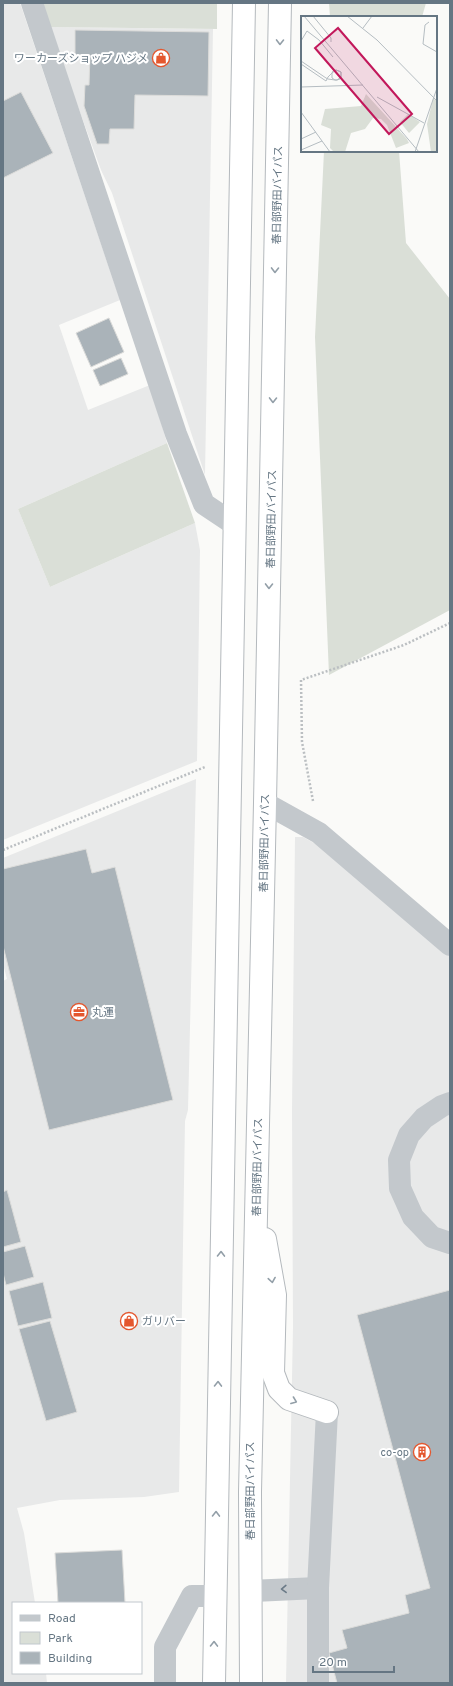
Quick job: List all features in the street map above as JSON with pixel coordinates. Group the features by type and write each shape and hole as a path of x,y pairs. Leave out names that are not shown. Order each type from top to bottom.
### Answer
{"highway":[{"path":"214,1683 244,3"},
{"name":"春日部野田バイパス","path":"251,1683 250,1492 280,3"},
{"path":"256,1186 274,1295 273,1373 279,1389 289,1399 327,1412"}],"street":[{"path":"32,3 176,434 204,504 234,524"},
{"path":"265,803 319,833 450,945"},
{"path":"450,1103 442,1106 424,1118 409,1135 399,1160 400,1188 413,1217 432,1237 450,1243"},
{"path":"318,1683 318,1588 327,1412"},
{"path":"250,1591 318,1588"},
{"path":"165,1683 166,1647 192,1596 215,1596"}],"path":[{"path":"319,833 302,742 302,680 404,645 450,623"},
{"path":"3,850 230,757"}],"shaded area":[{"path":"3,3 20,3 120,300 59,325 88,410 150,385 167,443 18,509 50,587 195,523 200,550 197,761 3,840"},
{"path":"49,27 213,29 205,475 112,193 101,170"},
{"path":"196,779 188,1110 185,1121 179,1492 144,1497 60,1500 17,1508 24,1533 35,1602 12,1602 12,1674 46,1674 47,1683 3,1683 3,981 7,979 3,964 3,858"},
{"path":"295,837 303,837 325,849 450,954 450,1683 286,1683 293,1327 292,1111"}],"green space":[{"path":"41,3 217,3 217,29 49,27"},
{"path":"329,3 426,3 422,16 330,16"},
{"path":"324,152 399,152 406,243 450,299 450,610 329,675 315,337"},
{"path":"167,443 195,523 50,587 18,509"}],"building":[{"path":"75,30 209,32 208,96 135,95 134,129 110,129 109,144 97,144 84,106 85,85 89,85 90,55 75,55"},
{"path":"21,92 53,153 3,178 3,101"},
{"path":"109,318 124,352 91,367 76,333"},
{"path":"121,358 128,374 100,386 93,370"},
{"path":"86,849 92,873 115,867 173,1100 49,1130 3,946 3,869"},
{"path":"7,1190 21,1242 3,1247 3,1192"},
{"path":"25,1246 34,1277 6,1285 3,1273 3,1252"},
{"path":"43,1282 52,1318 18,1326 9,1291"},
{"name":"co-op","path":"450,1290 450,1683 337,1683 329,1653 347,1648 342,1630 409,1613 405,1595 430,1588 357,1315"},
{"path":"50,1321 77,1412 46,1421 19,1329"},
{"path":"122,1550 125,1602 58,1602 55,1553"}],"place":[{"name":"ワーカーズショップ ハジメ","path":"161,58"},
{"name":"丸運","path":"79,1012"},
{"name":"ガリバー","path":"129,1321"},
{"name":"co-op","path":"422,1452"}]}
